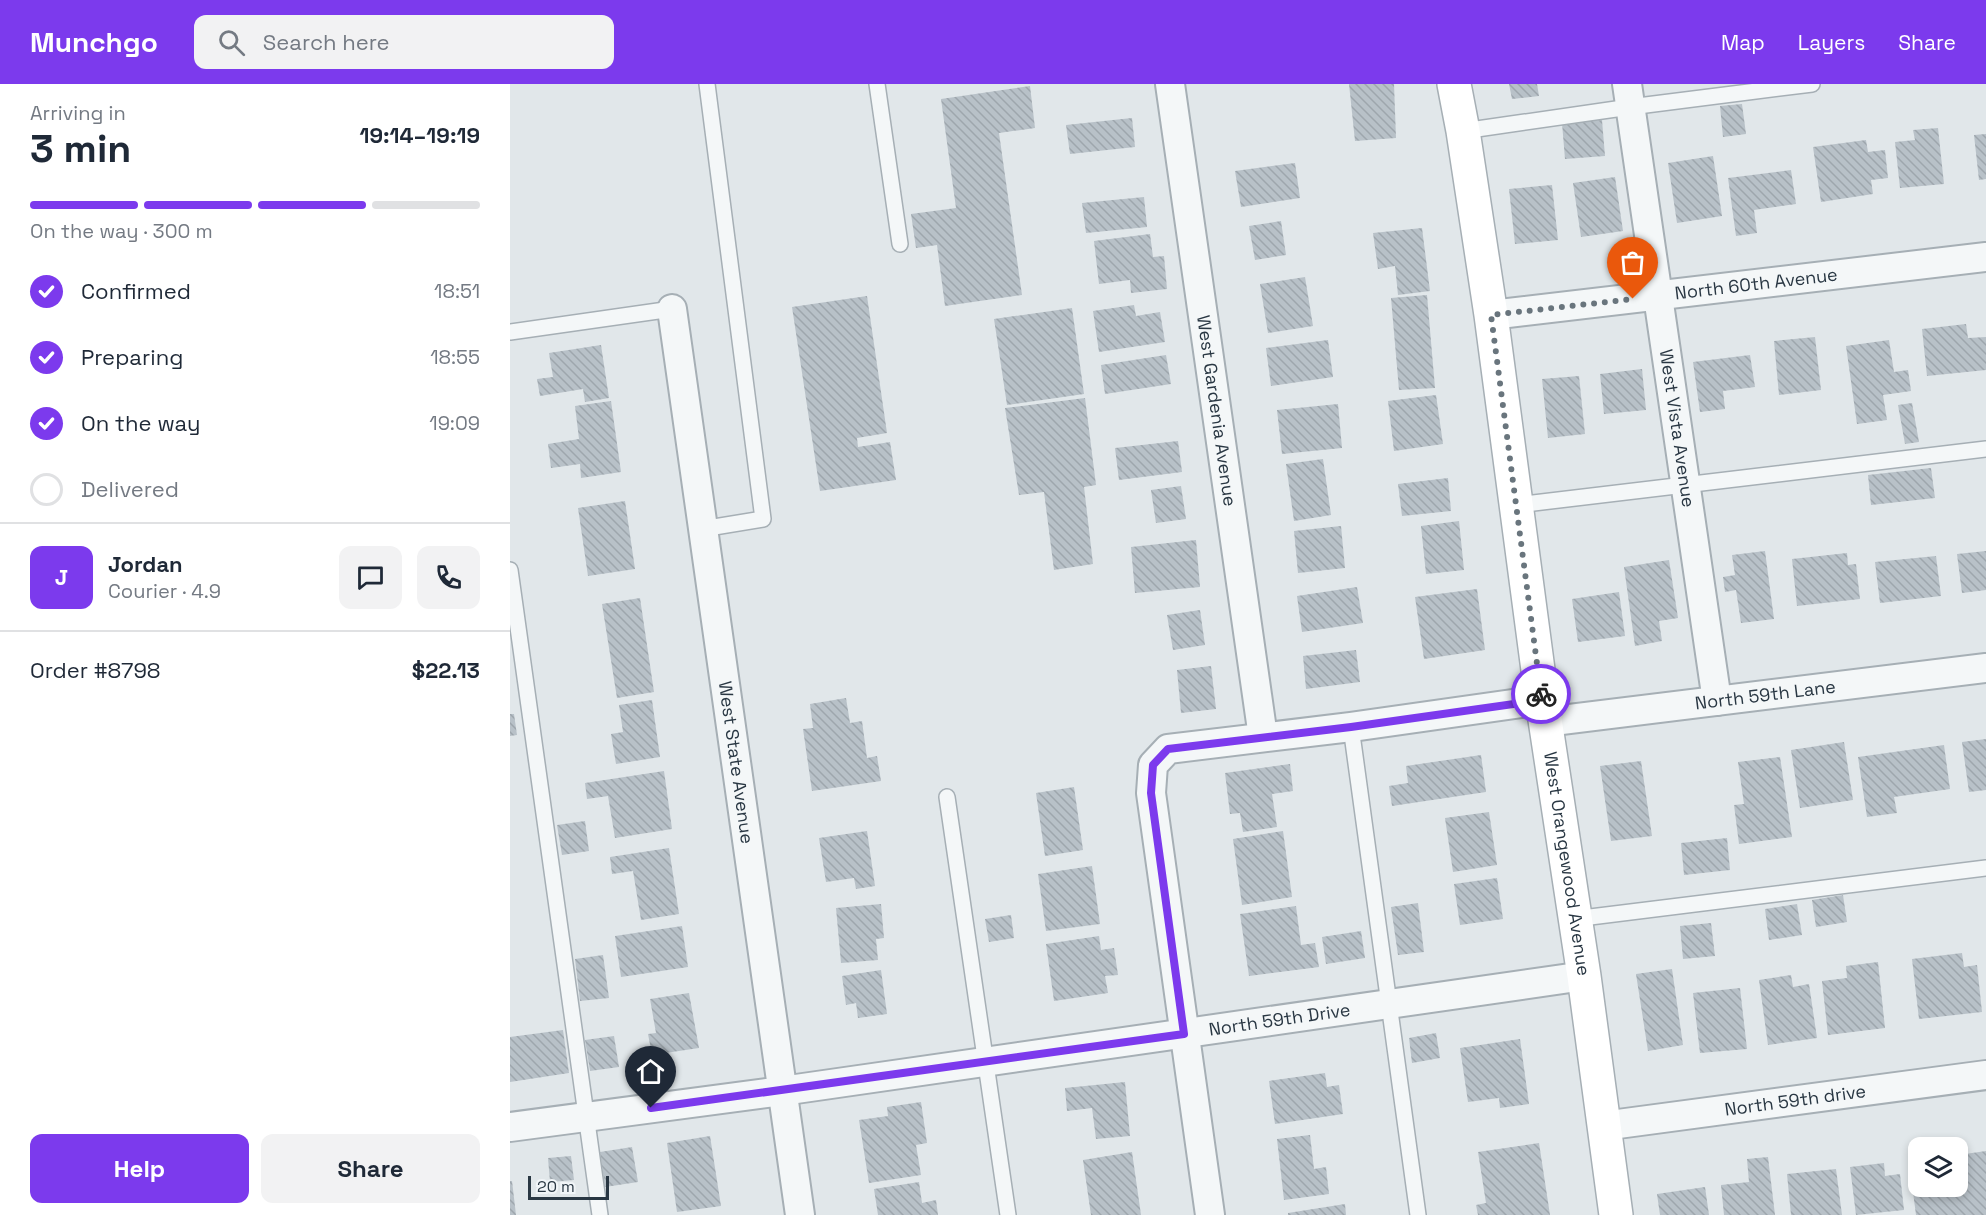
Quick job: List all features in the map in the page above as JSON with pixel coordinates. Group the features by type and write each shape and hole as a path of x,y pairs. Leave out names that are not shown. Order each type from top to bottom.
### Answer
{"street":[{"name":"West Gardenia Avenue","path":"1170,84 1263,737"},
{"name":"West Orangewood Avenue","path":"1454,84 1491,315 1543,711 1584,976 1616,1215"},
{"name":"West Vista Avenue","path":"1628,95 1717,701"},
{"name":"North 60th Avenue","path":"1491,315 1986,256"},
{"name":"West State Avenue","path":"672,309 800,1215"},
{"name":"North 59th Lane","path":"1184,1034 1151,793 1153,765 1168,749 1351,727 1543,711 1717,701 1986,668"},
{"name":"North 59th Drive","path":"510,1127 782,1091 1584,976"},
{"path":"1184,1034 1210,1215"},
{"name":"North 59th drive","path":"1603,1126 1986,1075"}],"lane":[{"path":"702,529 763,519 707,84"},
{"path":"877,84 900,244"},
{"path":"1463,130 1628,95 1812,84"},
{"path":"510,332 672,309"},
{"path":"1517,506 1986,449"},
{"path":"510,570 600,1215"},
{"path":"1351,727 1418,1215"},
{"path":"947,796 1008,1215"},
{"path":"1574,919 1986,868"}],"building":[{"path":"1349,84 1394,84 1396,138 1355,141"},
{"path":"1509,84 1537,84 1539,96 1512,99"},
{"path":"1030,86 1035,128 999,133 1022,295 945,306 937,245 916,248 911,214 956,208 941,99"},
{"path":"1742,104 1746,134 1723,137 1720,106"},
{"path":"1132,118 1135,147 1070,154 1066,125"},
{"path":"1602,120 1605,156 1565,159 1562,123"},
{"path":"1938,128 1944,184 1900,188 1895,142 1915,140 1913,130"},
{"path":"1986,134 1986,179 1979,180 1974,135"},
{"path":"1866,140 1868,152 1885,150 1888,178 1871,180 1873,194 1821,202 1813,147"},
{"path":"1713,156 1722,216 1677,223 1668,163"},
{"path":"1295,163 1300,198 1241,207 1235,171"},
{"path":"1791,170 1796,204 1754,210 1757,233 1736,236 1728,178"},
{"path":"1615,177 1623,231 1581,237 1573,183"},
{"path":"1552,185 1558,240 1515,244 1509,189"},
{"path":"1144,197 1147,227 1086,233 1082,203"},
{"path":"1281,221 1286,255 1255,260 1249,226"},
{"path":"1422,228 1430,291 1398,295 1395,266 1378,269 1373,233"},
{"path":"1150,234 1153,257 1164,256 1167,289 1131,293 1130,280 1099,284 1094,241"},
{"path":"1305,277 1313,326 1268,333 1260,284"},
{"path":"1427,295 1435,388 1399,390 1391,298"},
{"path":"867,296 887,433 857,438 858,447 890,442 896,480 820,491 792,307"},
{"path":"1134,305 1136,316 1160,312 1165,342 1099,352 1093,311"},
{"path":"1072,308 1084,394 1007,405 994,319"},
{"path":"1966,324 1968,338 1986,337 1986,370 1927,376 1922,329"},
{"path":"1815,337 1821,390 1779,395 1774,341"},
{"path":"1328,340 1333,377 1271,386 1266,348"},
{"path":"1889,340 1894,372 1908,370 1911,391 1883,395 1887,420 1857,424 1846,346"},
{"path":"601,345 609,398 585,402 583,389 540,396 537,379 553,377 549,353"},
{"path":"1166,355 1171,384 1105,394 1101,365"},
{"path":"1750,355 1755,387 1723,391 1725,409 1700,412 1693,362"},
{"path":"1642,369 1646,410 1604,414 1600,374"},
{"path":"1579,376 1585,434 1548,438 1542,379"},
{"path":"1436,395 1443,444 1394,451 1388,401"},
{"path":"1085,398 1096,485 1084,487 1093,564 1054,570 1044,492 1019,495 1005,408"},
{"path":"611,401 621,472 581,478 580,464 551,468 548,444 579,439 575,406"},
{"path":"1912,403 1919,442 1905,444 1898,405"},
{"path":"1338,404 1342,448 1282,454 1277,410"},
{"path":"1178,441 1182,472 1119,480 1115,448"},
{"path":"1323,459 1331,515 1294,521 1286,464"},
{"path":"1931,468 1935,498 1871,505 1868,475"},
{"path":"1448,478 1451,511 1402,516 1398,484"},
{"path":"1181,486 1186,519 1156,523 1151,490"},
{"path":"625,501 635,569 588,576 578,508"},
{"path":"1459,521 1464,570 1426,574 1421,526"},
{"path":"1341,526 1345,568 1298,573 1294,531"},
{"path":"1196,540 1200,587 1135,593 1131,547"},
{"path":"1765,551 1774,619 1741,623 1736,590 1725,592 1723,577 1735,575 1732,555"},
{"path":"1986,551 1986,590 1962,593 1957,554"},
{"path":"1847,553 1848,565 1856,564 1860,599 1797,606 1792,559"},
{"path":"1936,556 1941,596 1880,603 1875,562"},
{"path":"1669,560 1678,618 1659,621 1662,641 1635,646 1624,567"},
{"path":"1357,587 1363,623 1302,632 1297,596"},
{"path":"1477,589 1485,650 1424,659 1415,597"},
{"path":"1619,592 1625,636 1578,642 1572,599"},
{"path":"640,598 654,692 617,698 602,604"},
{"path":"1200,610 1205,645 1173,650 1167,615"},
{"path":"1356,650 1360,682 1306,689 1303,656"},
{"path":"1211,666 1216,709 1181,713 1177,670"},
{"path":"846,698 850,723 862,721 867,758 877,756 881,781 812,791 803,729 813,728 810,704"},
{"path":"652,700 660,757 616,764 611,734 623,732 619,705"},
{"path":"510,714 514,714 517,735 510,736"},
{"path":"1986,739 1986,790 1969,792 1962,742"},
{"path":"1844,742 1853,800 1800,808 1791,750"},
{"path":"1944,745 1950,789 1894,797 1897,813 1867,817 1858,757"},
{"path":"1481,755 1486,792 1392,806 1389,786 1408,783 1406,766"},
{"path":"1780,757 1792,837 1739,844 1734,805 1744,804 1738,762"},
{"path":"1641,761 1652,836 1611,841 1600,766"},
{"path":"1290,764 1293,791 1272,794 1277,827 1243,832 1240,813 1230,814 1225,773"},
{"path":"664,771 672,829 615,838 608,796 587,799 585,783"},
{"path":"1074,787 1083,850 1045,856 1036,793"},
{"path":"1489,812 1497,865 1453,872 1445,818"},
{"path":"585,821 589,851 562,855 557,825"},
{"path":"867,831 875,886 856,889 854,878 826,882 819,838"},
{"path":"1283,831 1292,897 1242,905 1233,839"},
{"path":"1727,838 1730,870 1684,875 1681,843"},
{"path":"669,848 679,914 641,920 633,871 612,874 610,857"},
{"path":"1092,866 1100,924 1046,931 1038,874"},
{"path":"1497,878 1503,919 1460,925 1454,884"},
{"path":"1843,895 1847,922 1816,927 1812,900"},
{"path":"1418,903 1424,952 1398,955 1391,907"},
{"path":"881,904 884,938 876,939 878,960 841,963 836,908"},
{"path":"1797,904 1802,935 1769,940 1765,909"},
{"path":"1296,906 1301,945 1315,943 1319,967 1249,976 1240,914"},
{"path":"1011,915 1014,938 989,942 985,919"},
{"path":"1711,923 1715,956 1683,959 1680,926"},
{"path":"682,926 688,967 621,977 615,936"},
{"path":"1361,931 1365,958 1326,964 1322,937"},
{"path":"1099,936 1101,950 1114,948 1118,975 1105,976 1108,993 1054,1001 1046,944"},
{"path":"1962,953 1964,967 1977,965 1982,1012 1919,1019 1912,959"},
{"path":"603,955 609,998 580,1001 575,959"},
{"path":"1878,962 1885,1028 1828,1035 1822,981 1847,978 1846,966"},
{"path":"1672,969 1683,1045 1648,1051 1636,974"},
{"path":"881,970 887,1014 858,1018 856,1003 846,1005 842,976"},
{"path":"1791,975 1793,987 1809,984 1817,1038 1768,1045 1759,980"},
{"path":"1740,988 1747,1049 1700,1053 1693,993"},
{"path":"689,993 699,1048 652,1055 648,1034 656,1033 650,999"},
{"path":"563,1030 569,1073 510,1082 510,1037"},
{"path":"1436,1033 1440,1058 1412,1063 1409,1038"},
{"path":"614,1036 619,1067 590,1071 585,1040"},
{"path":"1520,1039 1529,1104 1500,1108 1499,1098 1468,1102 1460,1048"},
{"path":"1325,1073 1327,1087 1339,1085 1343,1114 1275,1124 1269,1081"},
{"path":"1125,1082 1130,1136 1096,1139 1092,1108 1067,1111 1065,1088"},
{"path":"921,1102 927,1143 916,1145 921,1175 869,1183 859,1120 888,1116 887,1107"},
{"path":"1310,1135 1314,1169 1326,1167 1329,1194 1284,1200 1277,1139"},
{"path":"710,1136 721,1206 677,1212 667,1143"},
{"path":"1539,1143 1550,1215 1478,1215 1476,1205 1486,1203 1478,1152"},
{"path":"632,1147 638,1182 605,1187 600,1152"},
{"path":"1986,1151 1986,1215 1916,1215 1914,1197 1968,1197 1968,1154"},
{"path":"1132,1152 1141,1215 1091,1215 1083,1160"},
{"path":"571,1156 574,1180 550,1182 548,1158"},
{"path":"1768,1157 1775,1215 1724,1215 1721,1185 1749,1182 1747,1159"},
{"path":"1884,1163 1885,1176 1900,1174 1904,1210 1856,1215 1850,1167"},
{"path":"1836,1169 1842,1215 1791,1215 1787,1174"},
{"path":"510,1181 512,1181 516,1215 510,1215"},
{"path":"919,1182 922,1203 936,1200 938,1215 878,1215 874,1189"},
{"path":"1705,1187 1709,1215 1660,1215 1657,1194"},
{"path":"1345,1204 1346,1215 1288,1215 1288,1213"}],"way so far":[{"path":"1541,694 1491,315 1633,299"}],"route":[{"path":"651,1108 1184,1034 1151,793 1153,765 1168,749 1351,727 1542,700 1541,694"}]}
